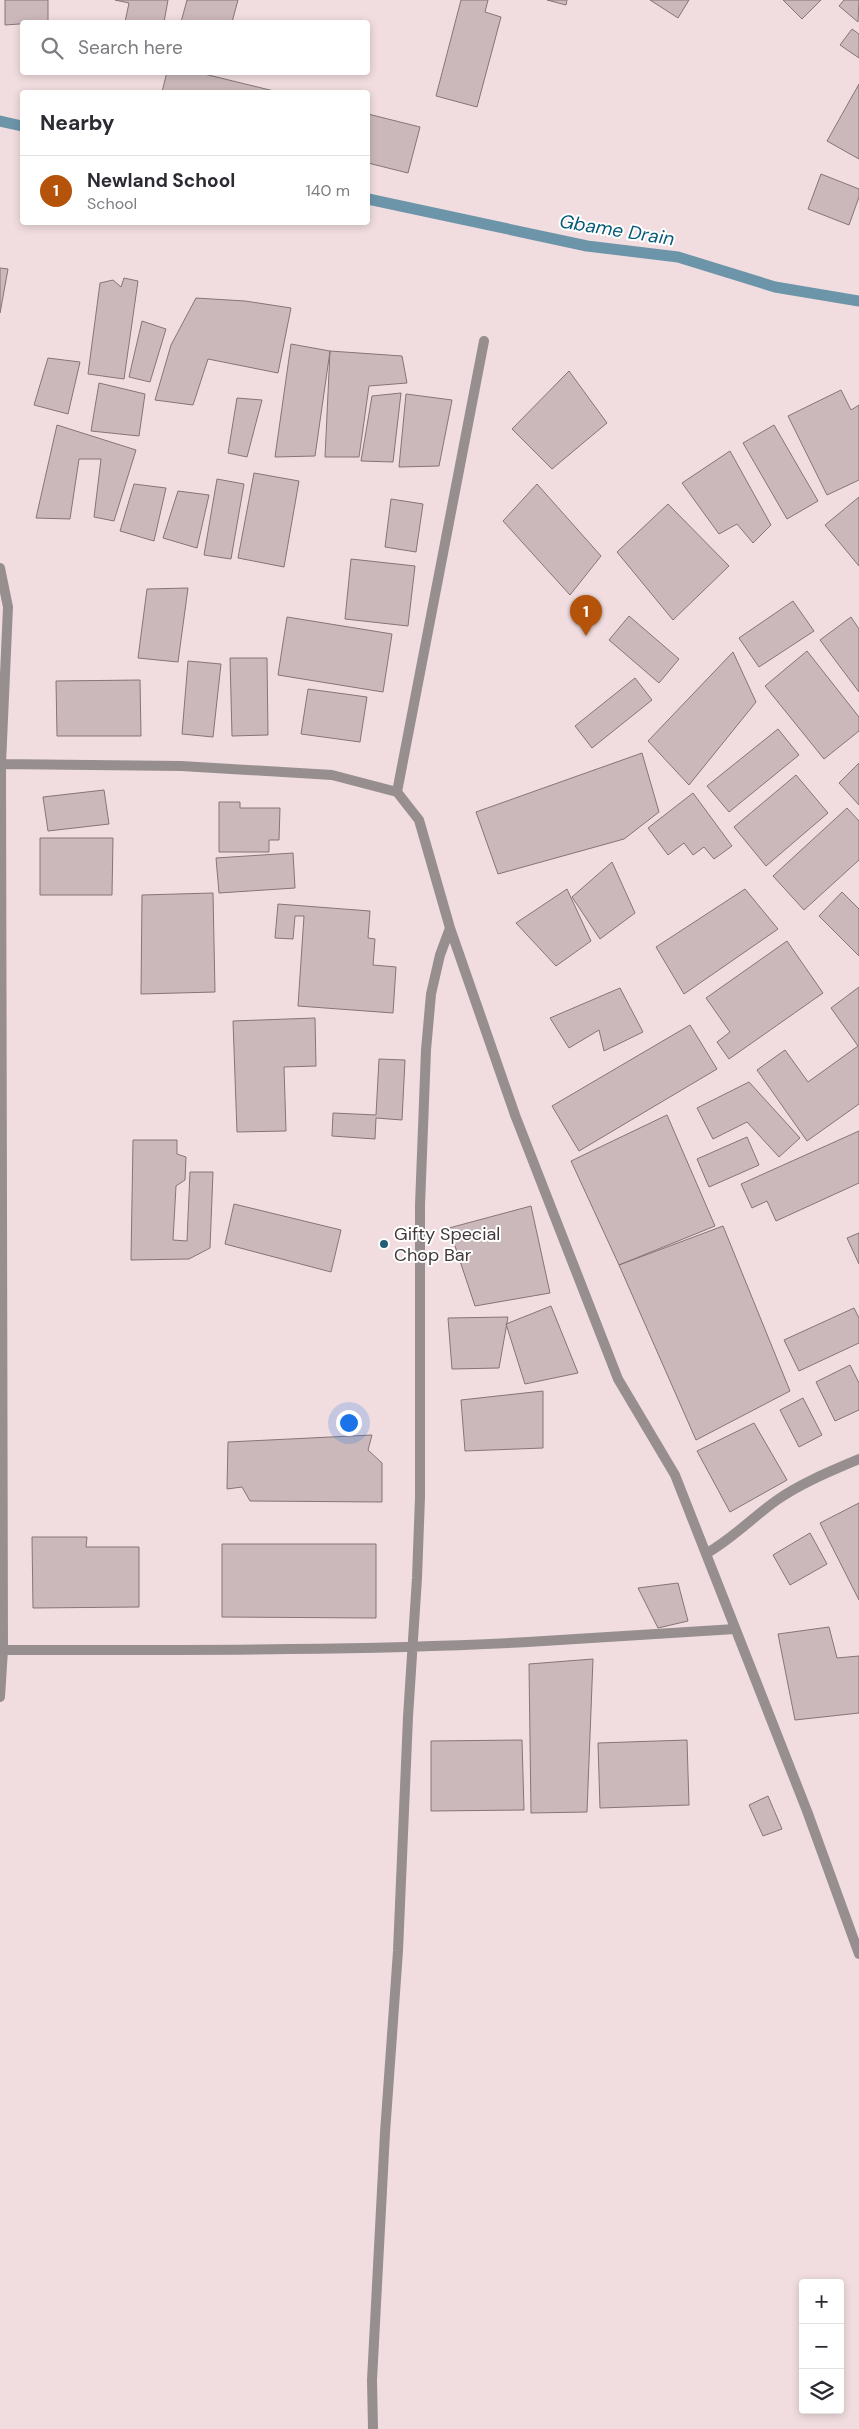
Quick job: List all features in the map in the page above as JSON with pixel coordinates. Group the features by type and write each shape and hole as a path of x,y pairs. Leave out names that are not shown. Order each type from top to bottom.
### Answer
{"street":[{"path":"397,792 484,341"},
{"path":"0,568 8,607 1,764 3,1650 0,1697"},
{"path":"1,764 172,766 332,775 397,792 418,820 450,928 516,1115 618,1379 675,1475 807,1811 859,1954"},
{"path":"373,2429 372,2380 385,2133 400,1922 420,1497 420,1205 426,1050 431,994 440,955 450,928"},
{"path":"706,1553 719,1546 778,1499 822,1475 859,1459"},
{"path":"3,1650 255,1649 527,1642 735,1629"}],"building":[{"path":"5,0 48,0 48,20 20,20 20,24 5,25"},
{"path":"115,0 168,0 164,20 125,20 129,3"},
{"path":"187,0 238,0 233,20 182,20"},
{"path":"461,0 488,0 485,12 501,17 477,107 436,96"},
{"path":"547,0 567,0 566,5"},
{"path":"650,0 689,0 678,18"},
{"path":"783,0 821,0 802,19"},
{"path":"844,0 859,0 858,22 839,6"},
{"path":"852,29 859,34 859,58 840,45"},
{"path":"166,75 208,75 270,90 162,90"},
{"path":"859,84 859,159 827,141"},
{"path":"370,114 420,127 408,173 370,164"},
{"path":"821,174 859,189 859,197 849,225 808,209"},
{"path":"0,268 8,269 0,313"},
{"path":"124,278 138,281 124,379 88,374 100,283 113,280 121,287"},
{"path":"196,298 245,301 291,308 278,373 208,359 193,405 155,400 171,345"},
{"path":"142,321 166,329 150,382 129,377"},
{"path":"291,344 330,351 315,456 275,457"},
{"path":"330,351 402,356 407,383 369,386 359,457 325,457"},
{"path":"48,358 80,362 68,414 34,405"},
{"path":"569,371 607,423 552,469 512,429"},
{"path":"99,383 145,394 139,436 91,431"},
{"path":"841,390 851,410 859,405 859,480 827,495 788,416"},
{"path":"401,393 393,462 361,461 372,396"},
{"path":"406,394 452,400 439,466 399,467"},
{"path":"237,398 262,400 247,457 228,453"},
{"path":"57,425 136,450 114,521 94,517 101,459 79,459 70,519 36,518"},
{"path":"774,425 818,501 787,519 743,443"},
{"path":"730,451 771,525 753,543 737,524 719,534 682,483"},
{"path":"254,473 299,481 284,567 238,558"},
{"path":"217,479 244,484 231,559 204,555"},
{"path":"134,484 166,488 154,541 120,531"},
{"path":"537,484 601,556 570,595 503,521"},
{"path":"178,491 209,495 197,548 163,538"},
{"path":"859,497 859,566 825,525"},
{"path":"391,499 423,504 416,552 385,547"},
{"path":"668,504 729,566 673,620 617,552"},
{"path":"351,559 415,566 408,626 345,619"},
{"path":"188,588 178,662 138,658 147,589"},
{"path":"793,601 814,631 759,667 739,638"},
{"path":"629,616 679,659 659,683 609,640"},
{"path":"287,617 392,634 383,692 278,675"},
{"path":"851,617 859,629 859,692 820,640"},
{"path":"807,651 859,717 859,731 824,759 765,686"},
{"path":"733,652 756,702 689,785 648,741"},
{"path":"230,658 267,658 268,735 232,736"},
{"path":"188,661 221,664 213,737 182,734"},
{"path":"635,678 652,700 592,748 575,726"},
{"path":"140,680 141,736 57,736 56,681"},
{"path":"308,689 367,697 360,742 301,734"},
{"path":"778,729 799,755 729,812 707,786"},
{"path":"642,753 659,812 624,839 498,874 476,812"},
{"path":"859,763 859,805 839,783"},
{"path":"796,775 828,813 766,866 734,827"},
{"path":"104,790 109,824 48,831 43,797"},
{"path":"693,793 732,846 714,859 704,847 693,855 684,843 668,855 648,828"},
{"path":"219,802 240,802 240,808 280,808 279,840 269,840 269,852 219,852"},
{"path":"847,808 859,821 859,860 804,910 773,876"},
{"path":"40,838 113,838 112,895 40,895"},
{"path":"293,853 295,888 219,893 216,858"},
{"path":"612,862 635,913 600,939 572,897"},
{"path":"567,889 591,941 556,966 516,923"},
{"path":"745,889 778,929 684,994 656,947"},
{"path":"842,892 859,909 859,956 819,916"},
{"path":"213,893 215,992 141,994 142,895"},
{"path":"278,904 370,911 368,938 375,939 373,965 396,967 393,1013 298,1006 304,916 295,916 293,939 275,938"},
{"path":"787,941 823,993 729,1059 717,1042 730,1032 706,998"},
{"path":"859,987 859,1104 807,1141 757,1070 785,1050 808,1082 858,1046 831,1008"},
{"path":"620,988 643,1032 604,1051 599,1030 569,1048 550,1018"},
{"path":"315,1018 316,1066 284,1067 286,1131 237,1132 233,1021"},
{"path":"690,1025 717,1069 579,1151 552,1106"},
{"path":"379,1059 405,1060 402,1120 376,1118 375,1139 332,1136 333,1113 376,1115"},
{"path":"749,1082 800,1138 779,1157 747,1122 713,1139 697,1108"},
{"path":"667,1115 715,1226 619,1265 571,1161"},
{"path":"859,1131 859,1183 776,1221 767,1201 752,1208 741,1184"},
{"path":"747,1137 759,1165 709,1187 697,1159"},
{"path":"133,1140 177,1140 177,1154 186,1157 185,1180 176,1186 173,1240 187,1241 190,1172 213,1172 210,1248 189,1259 131,1260"},
{"path":"234,1204 341,1230 331,1272 225,1244"},
{"path":"531,1206 550,1293 475,1306 449,1228"},
{"path":"723,1226 790,1391 696,1440 619,1265"},
{"path":"859,1233 859,1264 847,1238"},
{"path":"551,1306 578,1373 525,1384 506,1324"},
{"path":"854,1308 859,1318 859,1343 799,1371 784,1340"},
{"path":"508,1317 499,1368 452,1369 448,1318"},
{"path":"850,1365 859,1383 859,1410 835,1421 816,1382"},
{"path":"543,1391 543,1448 465,1451 461,1400"},
{"path":"803,1398 822,1435 799,1447 780,1410"},
{"path":"754,1423 787,1480 730,1512 697,1451"},
{"path":"372,1435 368,1450 382,1463 382,1502 250,1501 242,1487 227,1489 228,1442"},
{"path":"859,1503 859,1600 820,1523"},
{"path":"810,1533 827,1564 790,1585 773,1555"},
{"path":"32,1537 87,1537 86,1547 139,1547 139,1607 33,1608"},
{"path":"222,1544 376,1544 376,1618 222,1617"},
{"path":"678,1583 688,1621 658,1628 638,1588"},
{"path":"829,1627 837,1658 859,1656 859,1713 795,1720 778,1634"},
{"path":"593,1659 587,1812 531,1813 529,1664"},
{"path":"522,1740 524,1810 431,1811 431,1741"},
{"path":"687,1740 689,1805 600,1808 598,1743"},
{"path":"768,1796 782,1829 763,1836 749,1805"}],"waterway":[{"name":"Gbame Drain","path":"0,121 20,126"},
{"name":"Gbame Drain","path":"370,199 587,246 678,257 775,287 859,301"}],"place":[{"name":"Newland School","path":"586,636"},
{"name":"Gifty Special Chop Bar","path":"384,1244"}]}
